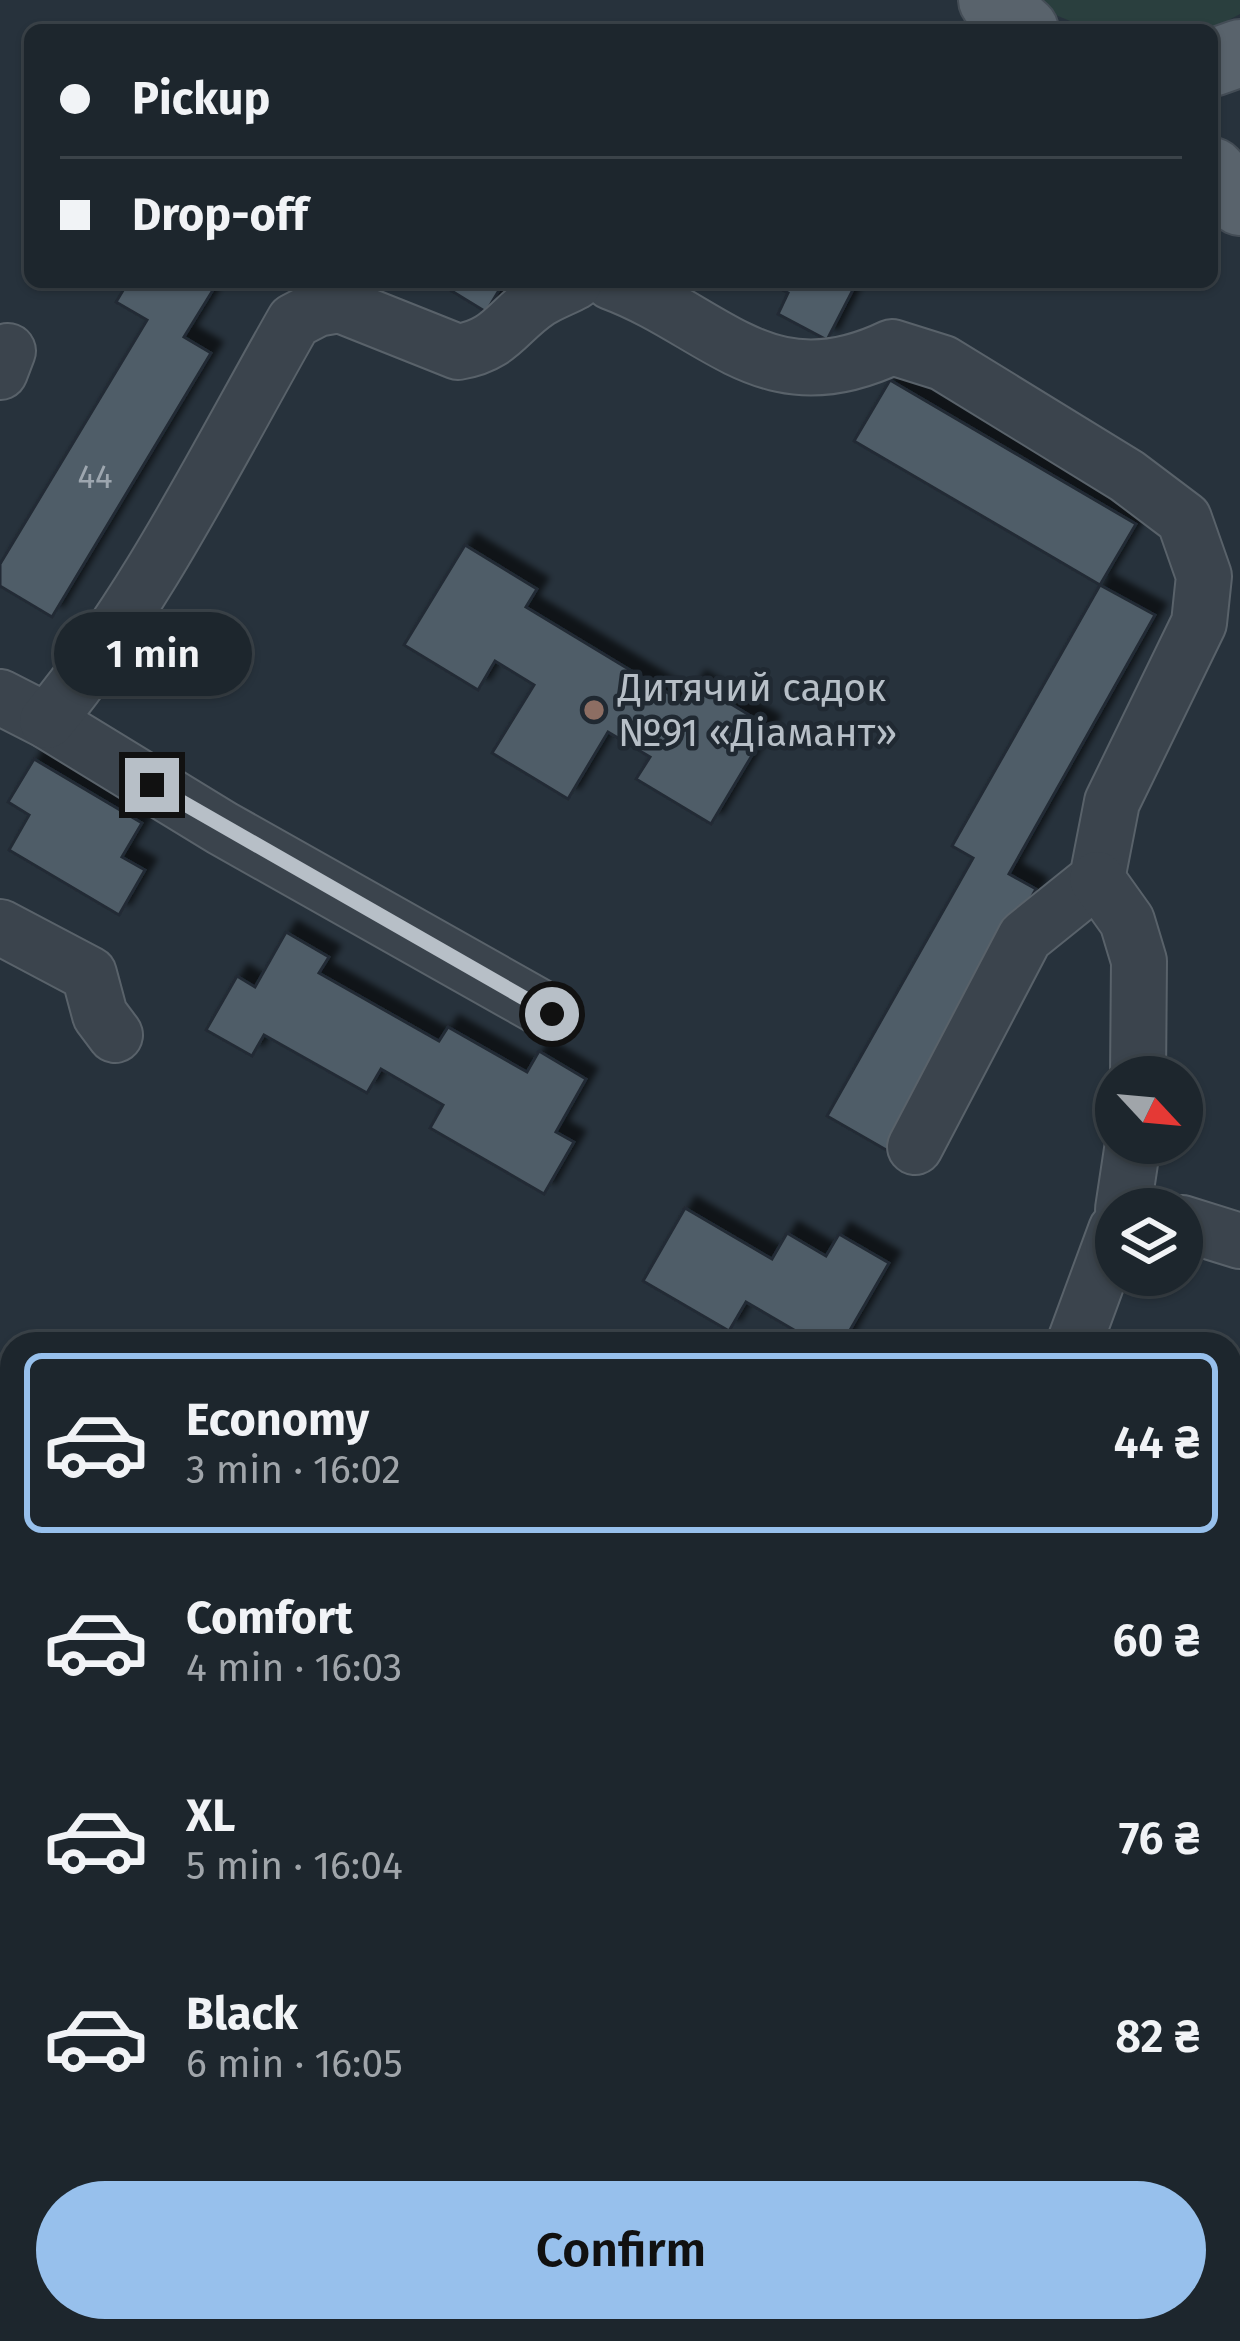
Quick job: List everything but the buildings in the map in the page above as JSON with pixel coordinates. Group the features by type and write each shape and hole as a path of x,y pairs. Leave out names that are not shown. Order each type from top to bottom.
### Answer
{"main road":[{"path":"992,0 1018,24"},
{"path":"1218,178 1240,202"}],"lane":[{"path":"552,1014 24,709 90,669 132,605 295,321 317,309 340,305 458,352 478,349 504,334 538,301 563,288"},
{"path":"628,288 750,357 806,368 855,365 892,347 943,363 1127,476 1184,519 1204,576 1199,623 1112,802 1097,879 1025,938 915,1148"},
{"path":"0,353 8,351 0,372"},
{"path":"1097,879 1127,921 1139,961 1138,1056"},
{"path":"0,927 89,974 100,1015 115,1035"},
{"path":"1203,1229 1240,1240"},
{"path":"1079,1332 1095,1291"}],"green space":[{"path":"1040,0 1240,0 1240,14 1218,26 1077,24 1058,16"}],"place":[{"name":"Дитячий садок №91 «Діамант»","path":"594,710"}],"route":[{"path":"152,785 552,1014"}]}
